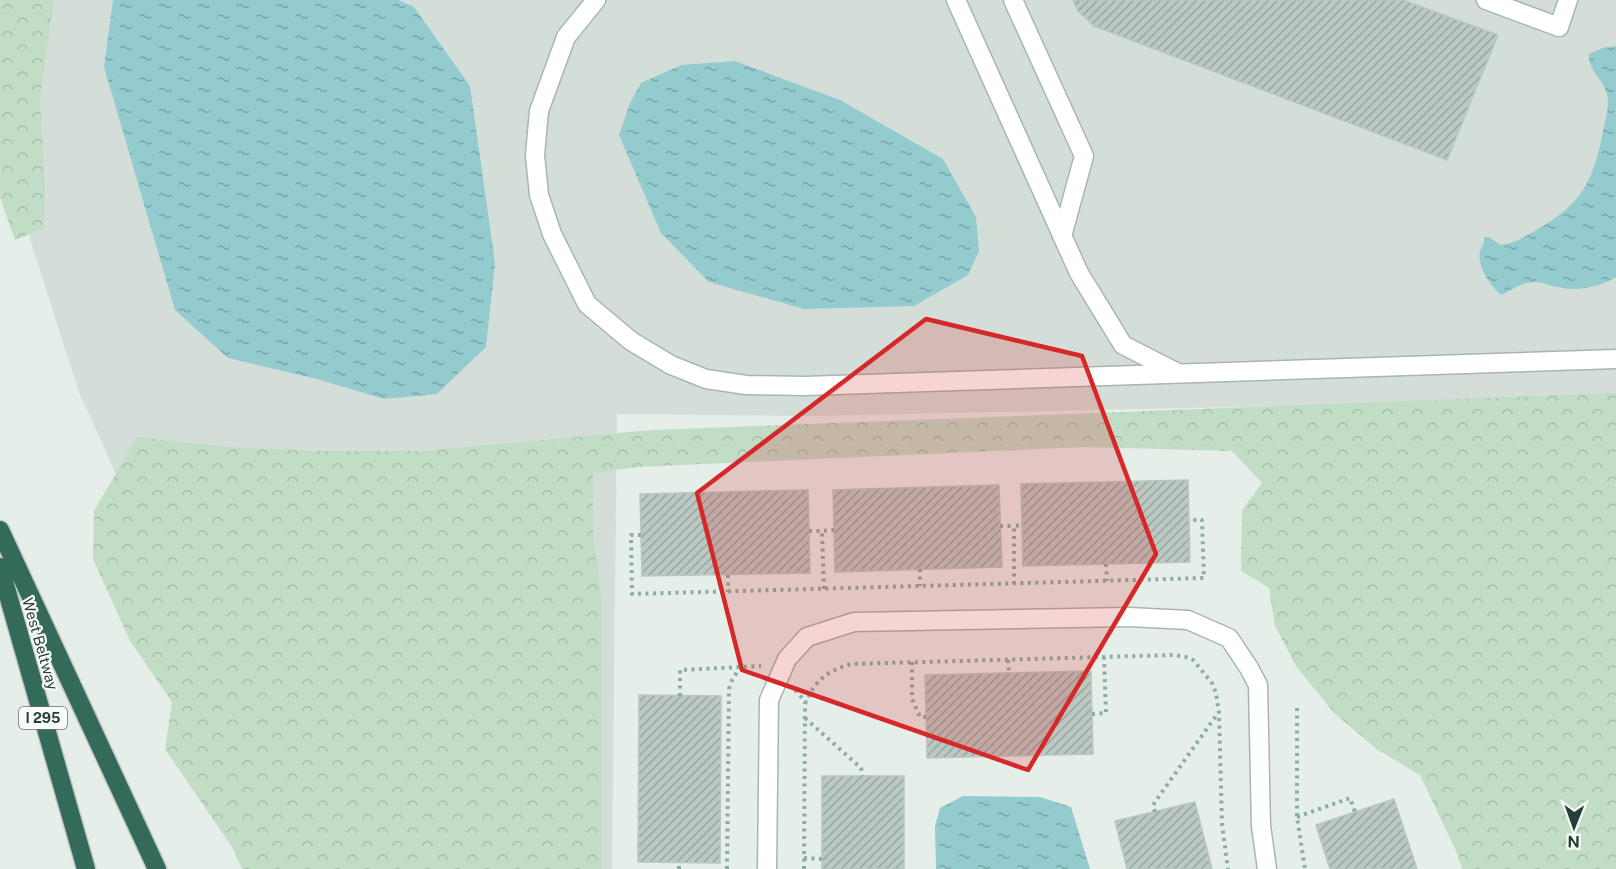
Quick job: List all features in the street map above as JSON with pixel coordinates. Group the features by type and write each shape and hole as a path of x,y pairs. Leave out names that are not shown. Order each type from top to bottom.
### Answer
{"highway":[{"path":"0,530 157,869"},
{"name":"West Beltway","path":"0,567 86,869"}],"lane":[{"path":"578,21 580,0"},
{"path":"596,0 566,37 539,111 535,155 539,195 552,234 587,304 631,341 671,365 706,379 746,385 805,386 1616,359"},
{"path":"956,0 1079,273 1124,345 1179,374"},
{"path":"1013,0 1084,156 1062,236"},
{"path":"1486,0 1559,27 1568,0"},
{"path":"767,869 769,700 787,659 807,637 854,622 1129,617 1188,620 1229,638 1249,668 1258,685 1261,826 1267,869"}],"path":[{"path":"641,535 631,535 632,594 1204,578 1202,520 1189,520"},
{"path":"1000,526 1022,525"},
{"path":"1014,526 1014,584"},
{"path":"809,531 834,530"},
{"path":"822,531 824,589"},
{"path":"1106,564 1107,581"},
{"path":"920,569 920,586"},
{"path":"728,575 728,592"},
{"path":"804,869 804,718 806,702 810,693 829,671 851,664 1174,655 1193,660 1212,683 1216,693 1219,713 1222,825 1228,869"},
{"path":"1092,714 1106,713 1104,657"},
{"path":"1008,660 1008,673"},
{"path":"912,663 912,699 920,717 926,717"},
{"path":"680,696 680,670 767,666 806,702"},
{"path":"727,869 729,689 741,667"},
{"path":"1297,708 1297,817 1305,869"},
{"path":"1155,812 1153,806 1155,802 1219,713"},
{"path":"804,718 861,768 863,776"},
{"path":"720,780 728,780"},
{"path":"1297,817 1350,798 1355,812"},
{"path":"804,858 822,858"},
{"path":"679,862 679,869"}],"highlighted area":[{"path":"926,319 1082,356 1156,554 1028,770 742,670 697,493"}],"shaded area":[{"path":"0,0 1616,0 1616,399 809,416 617,414 612,869 294,869 79,392 0,146"}],"green space":[{"path":"0,0 54,0 40,98 45,184 44,228 15,240 0,198"},
{"path":"1616,393 1616,869 1462,869 1457,853 1420,775 1378,750 1334,713 1296,666 1275,626 1269,588 1241,571 1242,510 1262,483 1232,451 1084,447 638,467 593,473 593,533 602,604 602,869 242,869 232,847 165,749 172,702 130,641 93,559 94,511 137,437 228,447 319,451 423,451 651,430"}],"water":[{"path":"113,0 398,0 414,7 470,86 495,263 486,347 437,394 384,399 317,379 228,358 175,310 104,67"},
{"path":"1616,46 1616,277 1595,286 1580,289 1530,282 1501,295 1489,281 1480,263 1479,257 1484,237 1489,237 1500,245 1520,239 1566,210 1584,189 1595,164 1608,103 1605,89 1591,66 1589,54"},
{"path":"735,61 840,100 943,159 976,217 979,251 968,275 914,306 804,309 709,282 661,233 619,135 630,103 641,83 681,65"},
{"path":"963,796 1040,797 1071,807 1090,869 936,869 935,826 940,808"}],"building":[{"path":"1073,0 1403,0 1498,35 1447,160 1094,26 1078,11"},
{"path":"1188,480 1190,562 1023,566 1021,484"},
{"path":"999,485 1002,567 835,572 833,490"},
{"path":"808,490 810,573 642,576 640,494"},
{"path":"1091,671 1093,754 927,758 925,675"},
{"path":"639,695 721,696 720,863 638,862"},
{"path":"822,776 904,776 904,869 822,869"},
{"path":"1394,799 1417,869 1330,869 1316,825"},
{"path":"1195,802 1212,869 1127,869 1115,821"}]}
